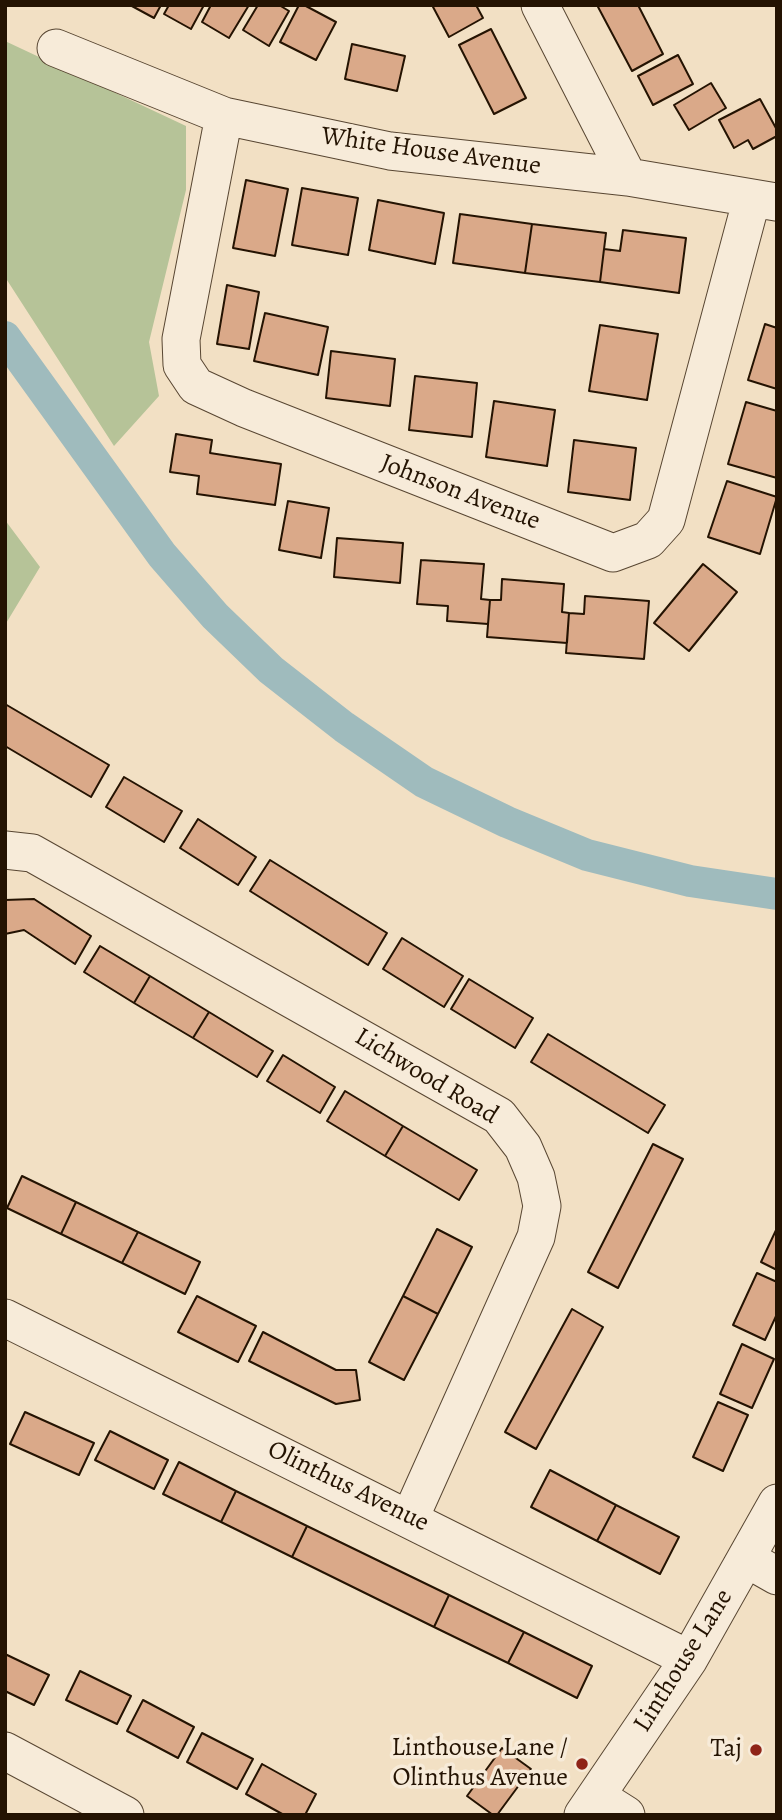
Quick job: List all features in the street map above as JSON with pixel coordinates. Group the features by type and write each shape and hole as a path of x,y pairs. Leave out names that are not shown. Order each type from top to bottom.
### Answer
{"street":[{"path":"540,5 628,177"},
{"name":"White House Avenue","path":"56,48 224,116 390,151 628,177 764,200"},
{"name":"Johnson Avenue","path":"224,116 181,339 182,365 196,386 244,408 613,553 648,540 666,520 764,200"},
{"name":"Lichwood Road","path":"5,850 32,853 487,1109 499,1116 523,1147 536,1177 542,1206 536,1237 410,1518"},
{"name":"Olinthus Avenue","path":"5,1318 689,1659"},
{"name":"Linthouse Lane","path":"602,1808 689,1659 762,1567 777,1503"},
{"path":"5,1751 125,1815"}],"green space":[{"path":"5,41 186,126 186,190 149,342 159,396 114,446 5,277"},
{"path":"5,520 40,567 5,625"}],"building":[{"path":"130,5 161,5 154,18"},
{"path":"169,5 204,5 191,29 164,14"},
{"path":"211,5 249,5 229,38 202,22"},
{"path":"258,5 279,5 289,11 269,46 243,30"},
{"path":"299,5 336,22 316,60 280,42"},
{"path":"432,5 476,5 483,18 449,37"},
{"path":"597,5 638,5 663,54 632,71"},
{"path":"491,29 526,98 494,114 459,45"},
{"path":"352,44 405,56 397,91 345,79"},
{"path":"678,55 693,84 653,105 638,76"},
{"path":"711,83 726,108 689,130 674,105"},
{"path":"760,99 777,130 777,136 753,149 748,140 734,148 719,120"},
{"path":"246,180 288,189 275,256 233,248"},
{"path":"302,188 358,198 348,255 292,245"},
{"path":"378,200 444,213 435,264 369,250"},
{"path":"460,214 532,224 525,273 453,263"},
{"path":"532,224 606,233 600,282 525,273"},
{"path":"623,230 686,238 679,293 600,282 604,249 620,251"},
{"path":"227,285 259,292 249,349 217,344"},
{"path":"265,313 328,327 318,375 254,361"},
{"path":"765,324 777,328 777,389 748,380"},
{"path":"600,325 658,334 647,400 589,391"},
{"path":"331,351 395,359 390,406 326,398"},
{"path":"415,376 477,383 472,437 409,430"},
{"path":"494,401 555,410 547,466 486,457"},
{"path":"746,402 777,411 777,478 728,464"},
{"path":"176,434 212,440 210,453 281,464 275,505 197,494 199,476 170,472"},
{"path":"574,440 636,448 630,500 568,492"},
{"path":"727,481 777,497 760,554 708,537"},
{"path":"288,501 329,508 321,558 279,550"},
{"path":"337,538 403,543 400,583 334,577"},
{"path":"421,560 484,564 481,599 490,600 488,624 447,621 448,606 417,604"},
{"path":"703,564 737,592 689,651 654,623"},
{"path":"502,579 564,584 562,612 569,613 567,643 487,637 490,600 501,600"},
{"path":"585,596 649,601 644,659 566,653 569,613 584,614"},
{"path":"5,704 109,765 91,797 5,746"},
{"path":"124,777 182,811 164,842 106,807"},
{"path":"198,819 256,857 238,885 180,848"},
{"path":"270,860 387,933 368,965 250,891"},
{"path":"34,899 91,936 75,964 24,930 5,934 5,900"},
{"path":"402,938 463,976 444,1007 383,969"},
{"path":"100,946 150,976 134,1003 84,972"},
{"path":"150,976 209,1012 193,1038 134,1003"},
{"path":"469,979 533,1018 515,1048 451,1009"},
{"path":"209,1012 273,1051 257,1077 193,1038"},
{"path":"548,1034 665,1105 648,1133 531,1062"},
{"path":"283,1055 335,1087 320,1113 267,1081"},
{"path":"345,1091 403,1126 385,1156 327,1121"},
{"path":"403,1126 477,1170 459,1200 385,1156"},
{"path":"653,1144 683,1159 618,1288 588,1272"},
{"path":"22,1176 76,1202 61,1234 7,1208"},
{"path":"76,1202 138,1232 122,1263 61,1234"},
{"path":"777,1228 777,1270 761,1262"},
{"path":"437,1229 472,1247 438,1314 403,1296"},
{"path":"138,1232 200,1262 185,1294 122,1263"},
{"path":"757,1273 777,1282 777,1314 765,1340 733,1325"},
{"path":"197,1296 256,1326 238,1362 178,1332"},
{"path":"403,1296 438,1314 404,1380 369,1362"},
{"path":"572,1309 603,1327 536,1449 505,1432"},
{"path":"263,1332 336,1370 356,1370 360,1400 336,1404 249,1361"},
{"path":"742,1344 774,1359 752,1408 720,1394"},
{"path":"718,1402 748,1415 723,1471 693,1457"},
{"path":"25,1412 94,1443 79,1475 10,1444"},
{"path":"110,1431 168,1460 154,1489 95,1460"},
{"path":"179,1462 236,1491 221,1522 163,1494"},
{"path":"550,1470 616,1505 597,1541 531,1507"},
{"path":"236,1491 307,1526 292,1557 221,1522"},
{"path":"616,1505 679,1537 660,1574 597,1541"},
{"path":"307,1526 449,1595 434,1627 292,1557"},
{"path":"449,1595 524,1632 508,1663 434,1627"},
{"path":"524,1632 592,1666 577,1698 508,1663"},
{"path":"5,1654 49,1675 34,1705 5,1691"},
{"path":"80,1671 131,1696 117,1724 66,1700"},
{"path":"143,1700 194,1727 178,1758 127,1731"},
{"path":"202,1733 253,1759 237,1789 187,1762"},
{"path":"502,1748 531,1769 497,1815 493,1815 467,1796"},
{"path":"262,1764 316,1794 305,1815 284,1815 246,1794"}],"waterway":[{"path":"5,337 162,555 215,616 271,670 344,727 424,782 507,822 587,855 690,881 777,894"}],"place":[{"name":"Taj","path":"756,1750"},
{"name":"Linthouse Lane / Olinthus Avenue","path":"582,1764"}]}
